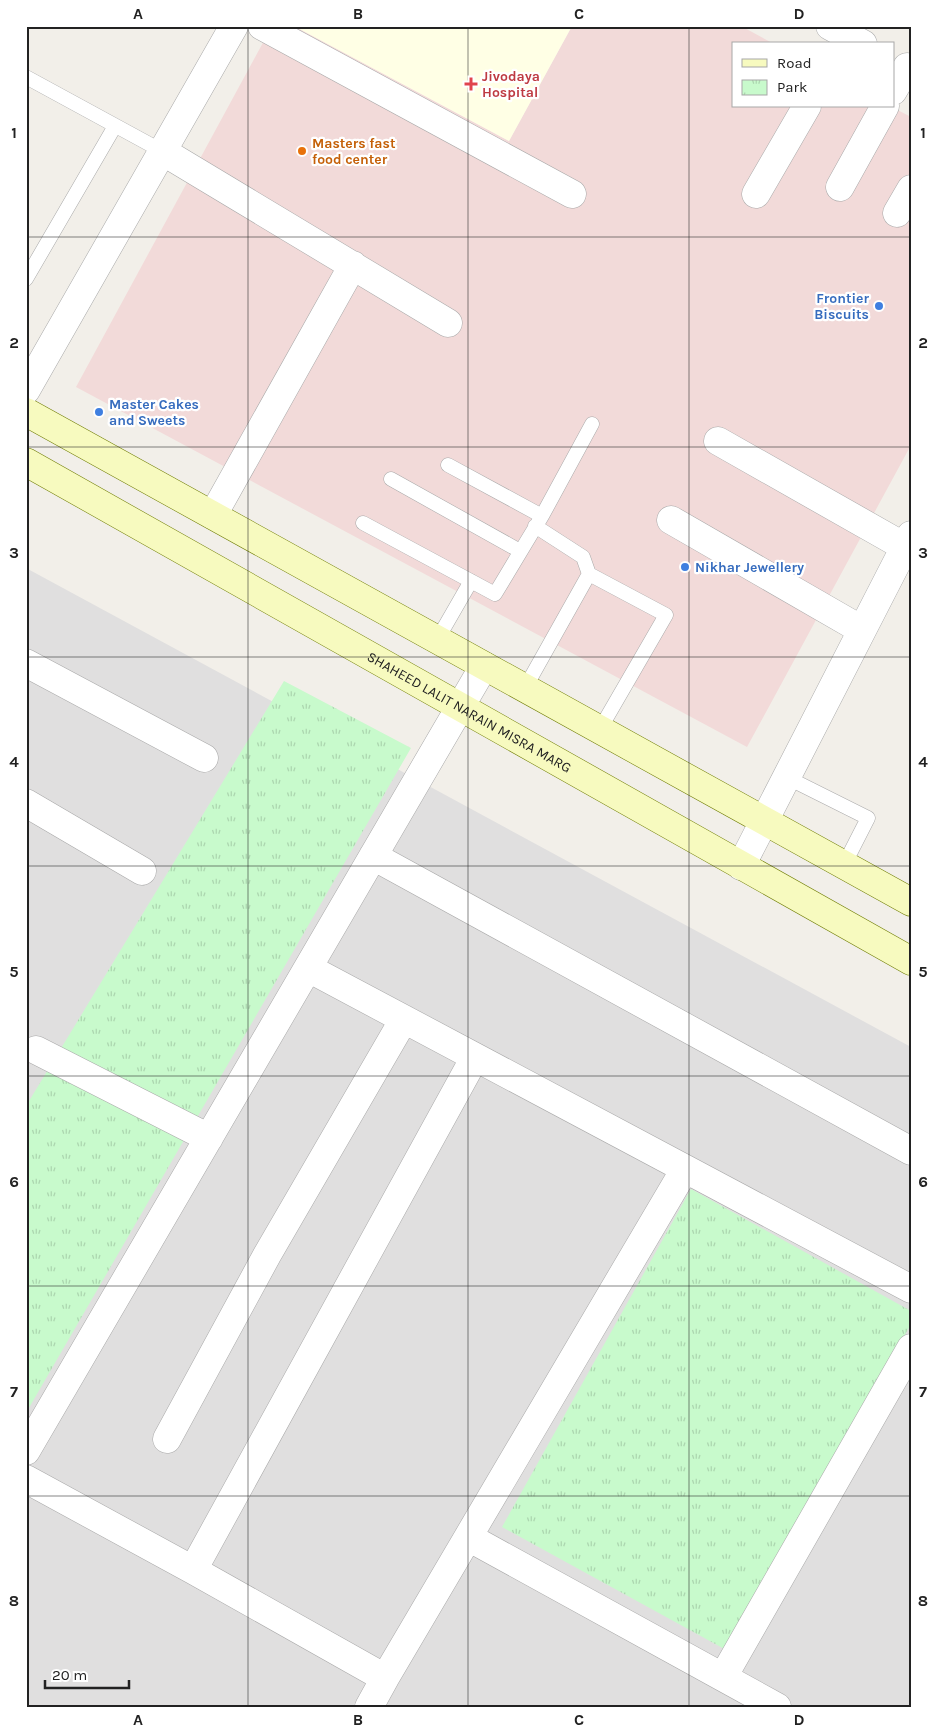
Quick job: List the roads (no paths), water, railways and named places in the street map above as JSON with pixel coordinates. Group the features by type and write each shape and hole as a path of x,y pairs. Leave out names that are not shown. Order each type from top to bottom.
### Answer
{"street":[{"path":"26,390 234,26"},
{"path":"262,26 572,194"},
{"path":"894,90 904,66"},
{"path":"756,194 806,108"},
{"path":"840,187 884,108"},
{"path":"162,151 448,323"},
{"path":"897,213 911,189"},
{"path":"213,515 352,266"},
{"path":"26,412 911,902"},
{"path":"718,442 908,541 741,866"},
{"name":"SHAHEED LALIT NARAIN MISRA MARG","path":"26,462 911,962"},
{"path":"671,520 862,630"},
{"path":"26,663 204,758"},
{"path":"26,1451 484,666"},
{"path":"26,803 142,871"},
{"path":"373,856 911,1151"},
{"path":"308,968 911,1289"},
{"path":"167,1439 267,1255 404,1019"},
{"path":"29,1054 209,1138"},
{"path":"193,1570 475,1057"},
{"path":"369,1707 384,1678 685,1169"},
{"path":"723,1677 911,1348"},
{"path":"26,1479 193,1570 384,1678"},
{"path":"468,1537 777,1707"}],"lane":[{"path":"26,77 162,151"},
{"path":"26,278 115,126"},
{"path":"363,523 495,594 592,424"},
{"path":"448,465 538,521 583,557 589,574 666,615 600,729"},
{"path":"391,479 520,551"},
{"path":"525,688 589,574"},
{"path":"437,640 471,581"},
{"path":"786,777 868,818 844,865"}],"place":[{"name":"Jivodaya Hospital","path":"471,84"},
{"name":"Masters fast food center","path":"302,151"},
{"name":"Frontier Biscuits","path":"879,306"},
{"name":"Master Cakes and Sweets","path":"99,412"},
{"name":"Nikhar Jewellery","path":"685,567"}]}
